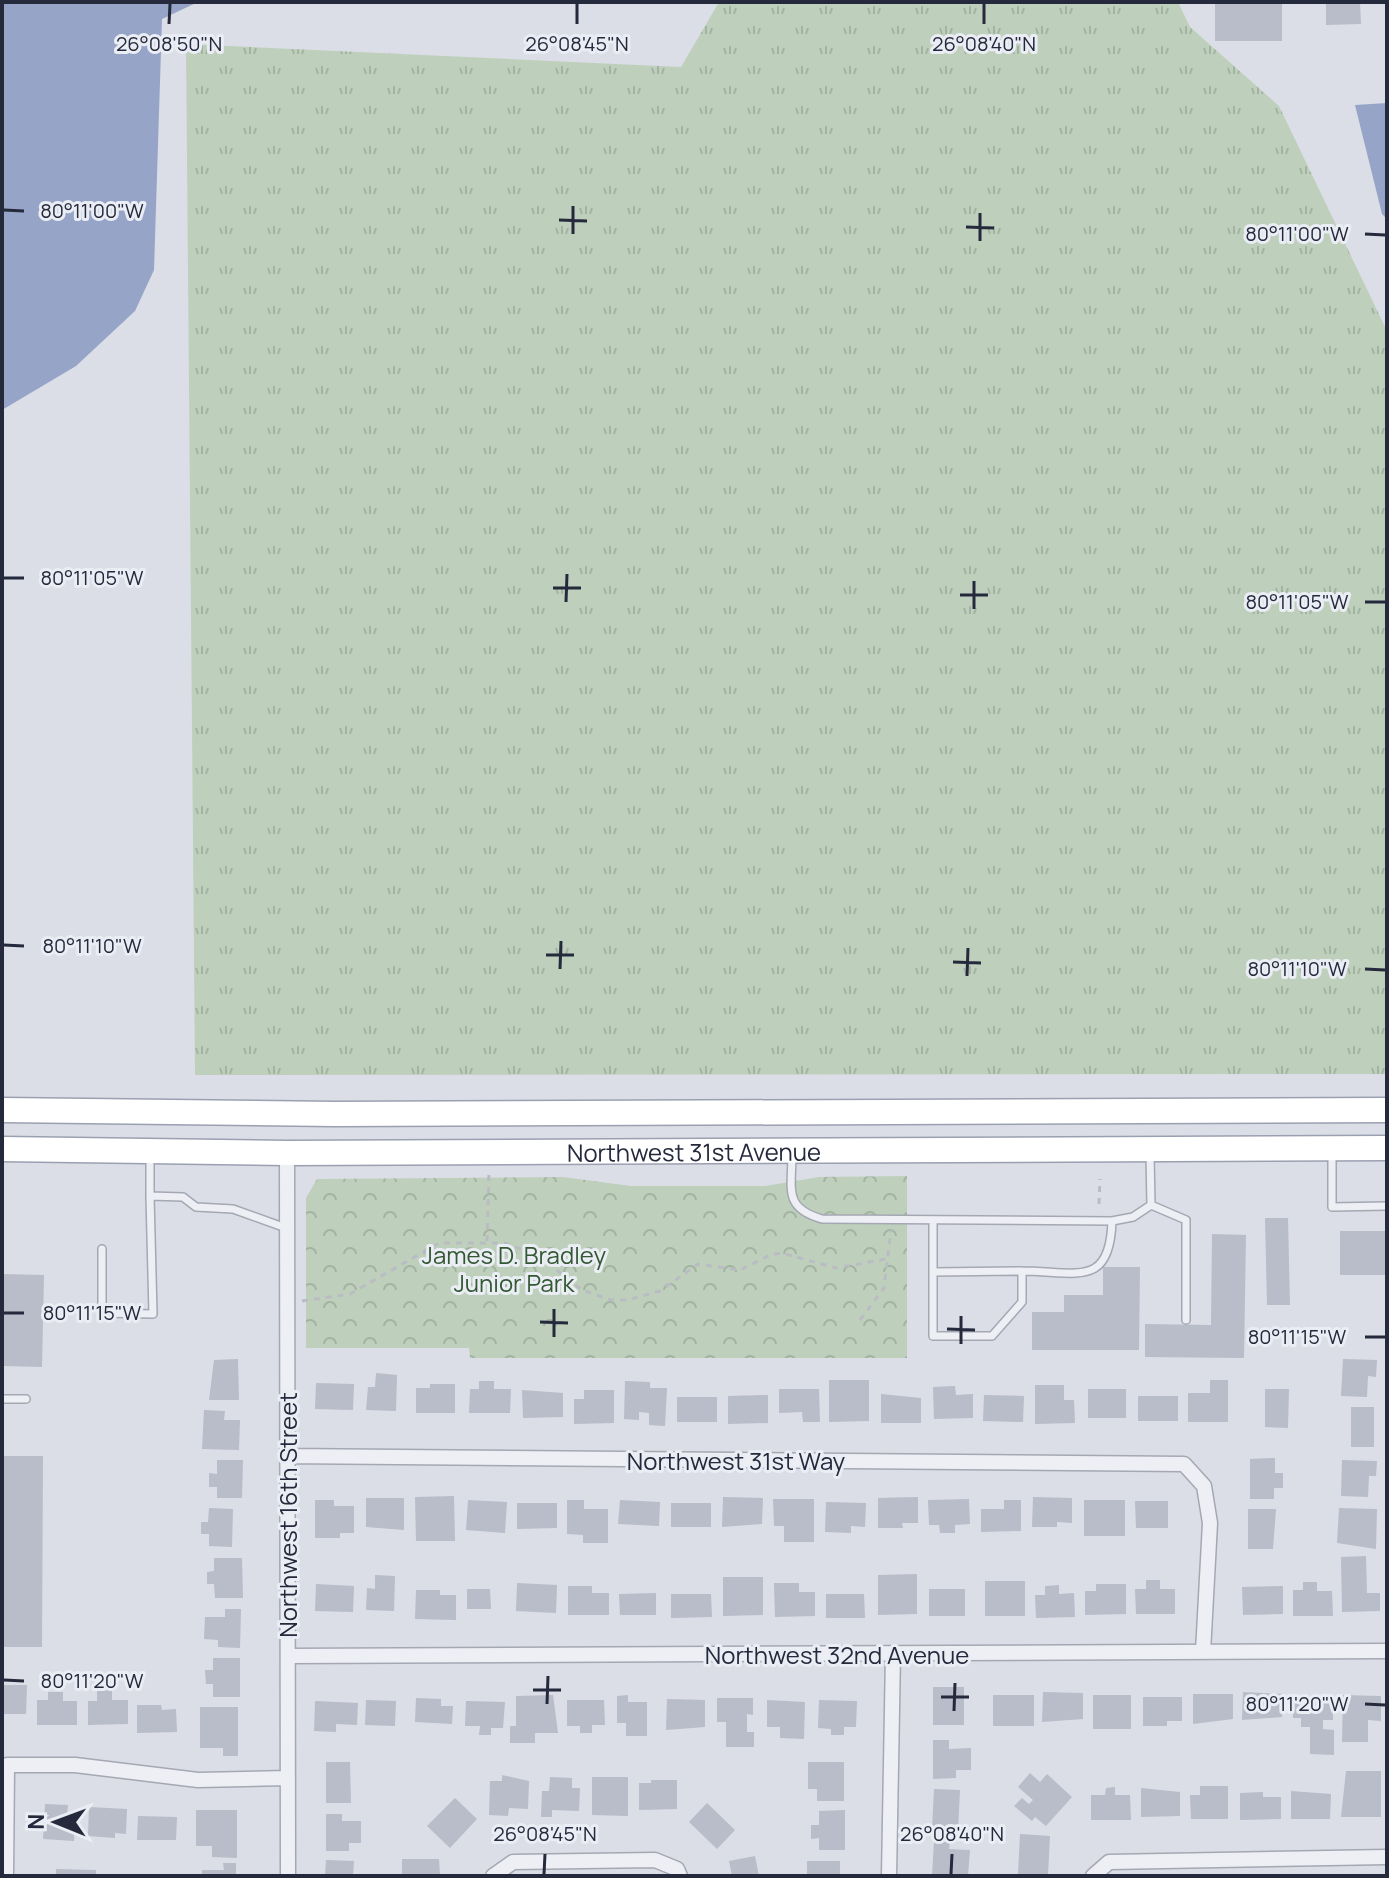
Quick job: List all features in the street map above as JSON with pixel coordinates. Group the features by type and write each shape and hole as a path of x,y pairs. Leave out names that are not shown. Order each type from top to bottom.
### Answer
{"main road":[{"name":"Northwest 31st Avenue","path":"2,1110 335,1114 1387,1110"},
{"path":"287,1153 296,1136 310,1123 335,1114"},
{"name":"Northwest 31st Avenue","path":"2,1149 287,1153 1387,1148"}],"street":[{"name":"Northwest 16th Street","path":"287,1153 288,1876"},
{"name":"Northwest 31st Way","path":"287,1456 1184,1464 1204,1486 1210,1523 1203,1652"},
{"name":"Northwest 32nd Avenue","path":"288,1656 1387,1651"},
{"path":"889,1876 893,1654"},
{"path":"6,1876 7,1765 75,1765 198,1780 288,1778"},
{"path":"1093,1876 1109,1862 1387,1857"},
{"path":"494,1875 513,1862 655,1860 677,1869 680,1876"}],"lane":[{"path":"1332,1149 1332,1207 1387,1206"},
{"path":"1150,1150 1151,1205"},
{"path":"102,1249 102,1313 153,1314 150,1151"},
{"path":"792,1152 792,1199 802,1213 822,1219 1112,1221 1133,1217 1151,1205"},
{"path":"150,1196 183,1197 196,1207 233,1209 286,1228"},
{"path":"1151,1205 1186,1220 1186,1320"},
{"path":"933,1220 933,1336 992,1336 1022,1302 1022,1271"},
{"path":"933,1272 1093,1271 1105,1263 1112,1245 1112,1221"},
{"path":"2,1399 26,1399"}],"path":[{"path":"487,1241 489,1173"},
{"path":"1099,1204 1100,1179"},
{"path":"860,1320 884,1288 891,1228"},
{"path":"302,1301 350,1294 439,1243 487,1241 539,1256 582,1290 611,1300 628,1300 660,1291 698,1264 740,1270 770,1255 782,1253 836,1268 886,1259"}],"green space":[{"path":"719,2 1178,2 1190,27 1279,106 1387,331 1387,1074 195,1075 186,44 681,67"},
{"name":"James D. Bradley Junior Park","path":"907,1176 907,1358 470,1358 469,1348 306,1348 306,1198 317,1179 563,1177 631,1186 765,1186 819,1177"}],"water":[{"path":"2,2 198,2 162,19 154,270 135,311 76,366 2,410"},
{"path":"1387,103 1387,219 1382,214 1355,105"}],"building":[{"path":"1215,2 1282,2 1282,41 1215,41"},
{"path":"1326,2 1360,2 1361,24 1326,25"},
{"path":"1265,1218 1288,1218 1290,1305 1267,1305"},
{"path":"1340,1231 1387,1231 1387,1275 1340,1275"},
{"path":"1212,1234 1246,1235 1244,1358 1145,1357 1145,1324 1211,1325"},
{"path":"1103,1267 1140,1267 1139,1350 1032,1350 1032,1312 1064,1312 1064,1295 1103,1295"},
{"path":"2,1274 44,1275 42,1367 2,1366"},
{"path":"238,1359 239,1400 209,1400 214,1360"},
{"path":"1343,1359 1377,1360 1376,1377 1368,1376 1367,1397 1341,1396"},
{"path":"376,1373 397,1375 396,1411 366,1410 368,1387 375,1387"},
{"path":"829,1380 869,1380 869,1421 829,1422"},
{"path":"1210,1380 1228,1380 1228,1422 1188,1422 1188,1393 1210,1393"},
{"path":"479,1381 494,1381 494,1389 511,1389 510,1413 469,1413 470,1389 479,1389"},
{"path":"625,1381 650,1382 650,1388 667,1388 665,1426 649,1425 649,1413 639,1412 639,1420 624,1419"},
{"path":"316,1383 354,1384 353,1410 315,1409"},
{"path":"430,1384 455,1384 455,1413 416,1413 416,1388 430,1388"},
{"path":"1035,1385 1064,1385 1064,1400 1074,1400 1075,1423 1035,1424"},
{"path":"955,1386 956,1395 973,1394 973,1418 934,1419 933,1387"},
{"path":"779,1389 819,1389 820,1422 803,1422 802,1412 779,1413"},
{"path":"1088,1389 1126,1389 1126,1418 1088,1418"},
{"path":"1265,1389 1289,1389 1288,1428 1265,1427"},
{"path":"522,1390 563,1393 563,1417 523,1418"},
{"path":"584,1390 614,1390 614,1423 574,1424 574,1399 584,1399"},
{"path":"881,1394 921,1398 921,1423 881,1423"},
{"path":"768,1395 768,1423 728,1424 728,1396"},
{"path":"984,1395 1024,1396 1023,1422 983,1421"},
{"path":"1138,1396 1178,1396 1178,1421 1138,1421"},
{"path":"677,1397 717,1397 717,1422 677,1422"},
{"path":"1351,1407 1374,1407 1374,1447 1351,1447"},
{"path":"204,1410 225,1411 224,1420 240,1420 239,1450 202,1449"},
{"path":"2,1456 43,1456 42,1647 2,1647"},
{"path":"1275,1458 1275,1473 1283,1473 1283,1488 1274,1488 1274,1499 1250,1499 1250,1459"},
{"path":"217,1460 243,1460 242,1498 217,1498 217,1487 209,1487 209,1473 217,1474"},
{"path":"1342,1460 1377,1461 1376,1476 1369,1476 1368,1497 1341,1496"},
{"path":"454,1496 455,1541 416,1541 415,1497"},
{"path":"723,1497 763,1498 762,1524 722,1527"},
{"path":"918,1497 918,1523 902,1523 903,1528 878,1528 878,1498"},
{"path":"1033,1497 1072,1498 1072,1523 1057,1522 1057,1527 1032,1527"},
{"path":"366,1498 404,1498 404,1530 366,1527"},
{"path":"773,1499 814,1499 814,1542 784,1542 784,1526 774,1526"},
{"path":"969,1499 970,1524 955,1525 955,1533 940,1533 939,1525 929,1525 928,1500"},
{"path":"315,1500 334,1500 334,1506 354,1506 354,1533 340,1533 340,1538 315,1538"},
{"path":"468,1500 507,1502 505,1533 466,1530"},
{"path":"567,1500 584,1500 584,1509 608,1509 608,1543 583,1543 583,1535 567,1534"},
{"path":"620,1500 660,1502 659,1526 618,1524"},
{"path":"1004,1500 1021,1500 1021,1531 981,1532 981,1509 1004,1509"},
{"path":"1084,1500 1125,1500 1125,1536 1084,1536"},
{"path":"1135,1501 1168,1501 1168,1528 1136,1528"},
{"path":"826,1502 866,1503 865,1527 851,1526 851,1533 825,1532"},
{"path":"517,1503 557,1503 557,1528 517,1529"},
{"path":"671,1503 711,1503 711,1527 671,1527"},
{"path":"209,1508 233,1509 232,1547 209,1546 209,1534 201,1534 201,1522 208,1522"},
{"path":"1339,1508 1377,1509 1376,1549 1337,1543"},
{"path":"1248,1509 1276,1509 1273,1549 1248,1549"},
{"path":"1366,1556 1367,1593 1380,1593 1380,1611 1342,1612 1341,1557"},
{"path":"214,1558 242,1558 243,1598 215,1598 214,1584 207,1584 207,1572 214,1571"},
{"path":"917,1574 917,1614 878,1615 878,1575"},
{"path":"375,1575 395,1576 394,1611 366,1610 367,1588 375,1589"},
{"path":"723,1577 763,1577 763,1615 723,1616"},
{"path":"1146,1580 1160,1580 1160,1589 1175,1589 1175,1614 1136,1614 1135,1589 1146,1589"},
{"path":"985,1581 1025,1581 1025,1616 985,1616"},
{"path":"1303,1582 1317,1582 1317,1591 1332,1591 1333,1616 1293,1616 1293,1590 1303,1590"},
{"path":"517,1583 557,1585 556,1613 516,1611"},
{"path":"774,1583 799,1583 799,1592 815,1592 815,1616 775,1617"},
{"path":"316,1584 354,1586 353,1612 315,1611"},
{"path":"1096,1584 1126,1584 1126,1614 1085,1615 1085,1591 1096,1591"},
{"path":"1059,1585 1059,1594 1074,1593 1075,1617 1036,1618 1035,1595 1045,1595 1045,1586"},
{"path":"568,1586 592,1586 592,1593 609,1593 609,1615 568,1615"},
{"path":"1283,1586 1283,1614 1243,1615 1242,1587"},
{"path":"467,1589 490,1589 491,1609 467,1609"},
{"path":"929,1589 965,1589 965,1616 929,1616"},
{"path":"416,1590 440,1590 440,1595 456,1595 456,1620 415,1619"},
{"path":"656,1593 656,1615 620,1615 619,1594"},
{"path":"671,1594 711,1594 712,1617 671,1618"},
{"path":"826,1594 864,1594 865,1618 826,1618"},
{"path":"225,1609 241,1609 240,1648 218,1647 218,1640 204,1639 205,1617 225,1617"},
{"path":"213,1658 240,1658 240,1697 213,1697 213,1684 206,1684 205,1670 213,1670"},
{"path":"97,1681 112,1681 112,1700 128,1700 128,1724 88,1725 88,1701 97,1701"},
{"path":"2,1685 27,1685 26,1714 2,1714"},
{"path":"933,1687 964,1687 964,1725 933,1725"},
{"path":"48,1692 63,1692 63,1701 77,1701 77,1725 37,1725 37,1700 48,1700"},
{"path":"1043,1692 1083,1693 1083,1719 1042,1722"},
{"path":"1243,1692 1283,1694 1282,1717 1242,1720"},
{"path":"1193,1694 1233,1694 1233,1719 1193,1724"},
{"path":"553,1695 558,1733 535,1733 535,1743 510,1743 510,1726 516,1726 516,1696"},
{"path":"628,1695 628,1702 647,1702 647,1736 626,1736 626,1723 617,1723 617,1696"},
{"path":"993,1695 1034,1695 1034,1726 993,1726"},
{"path":"1093,1695 1131,1695 1131,1729 1093,1729"},
{"path":"1343,1695 1381,1696 1381,1721 1368,1720 1368,1742 1342,1742"},
{"path":"1293,1696 1333,1697 1333,1720 1323,1720 1323,1729 1334,1730 1334,1755 1310,1754 1310,1727 1301,1727 1301,1718 1293,1718"},
{"path":"1143,1697 1182,1697 1182,1721 1167,1721 1167,1726 1143,1726"},
{"path":"416,1698 441,1699 441,1706 453,1706 452,1724 415,1722"},
{"path":"717,1698 753,1698 753,1715 747,1714 747,1732 754,1732 754,1747 726,1747 726,1722 717,1722"},
{"path":"667,1699 705,1700 705,1727 666,1730"},
{"path":"366,1700 396,1701 395,1726 365,1725"},
{"path":"567,1700 604,1700 605,1725 592,1725 592,1733 580,1733 580,1726 567,1726"},
{"path":"767,1700 805,1702 804,1739 780,1738 780,1727 767,1727"},
{"path":"819,1700 857,1701 856,1727 844,1727 844,1735 831,1735 831,1729 818,1728"},
{"path":"315,1701 358,1703 357,1725 336,1724 336,1732 314,1731"},
{"path":"466,1701 505,1702 503,1728 491,1728 491,1735 479,1735 480,1726 465,1726"},
{"path":"137,1705 161,1705 162,1710 176,1709 177,1732 137,1733"},
{"path":"200,1707 238,1707 238,1756 223,1756 223,1748 200,1748"},
{"path":"933,1740 949,1740 949,1749 971,1748 971,1770 956,1770 956,1778 933,1779"},
{"path":"326,1762 350,1762 351,1803 326,1803"},
{"path":"808,1762 844,1762 844,1801 817,1801 817,1789 808,1789"},
{"path":"1346,1771 1381,1771 1381,1817 1341,1817"},
{"path":"1030,1773 1040,1782 1047,1774 1072,1797 1046,1826 1035,1817 1032,1821 1014,1806 1022,1798 1029,1804 1033,1800 1018,1787"},
{"path":"502,1775 529,1781 528,1809 509,1808 508,1816 489,1815 490,1781 502,1781"},
{"path":"550,1777 572,1778 572,1788 580,1788 579,1811 552,1810 552,1817 541,1817 542,1791 549,1791"},
{"path":"592,1777 628,1777 628,1816 592,1815"},
{"path":"651,1780 677,1780 677,1809 639,1810 639,1783 651,1783"},
{"path":"1200,1786 1228,1786 1228,1819 1191,1819 1190,1795 1200,1795"},
{"path":"1115,1787 1115,1795 1130,1795 1131,1820 1091,1820 1091,1795 1105,1795 1106,1788"},
{"path":"1141,1788 1180,1792 1180,1816 1141,1817"},
{"path":"934,1789 960,1790 958,1831 932,1830"},
{"path":"1291,1791 1331,1794 1330,1819 1291,1819"},
{"path":"1263,1792 1263,1797 1281,1797 1281,1819 1240,1820 1240,1793"},
{"path":"455,1798 477,1819 450,1848 427,1826"},
{"path":"707,1803 735,1830 717,1849 689,1822"},
{"path":"45,1804 68,1805 67,1816 75,1817 74,1841 43,1839"},
{"path":"89,1807 127,1809 126,1834 115,1833 115,1838 88,1836"},
{"path":"196,1810 237,1810 237,1858 212,1857 212,1846 196,1846"},
{"path":"845,1810 845,1850 819,1850 819,1838 811,1839 811,1825 819,1825 819,1811"},
{"path":"326,1814 342,1814 342,1821 361,1821 361,1843 349,1843 349,1851 326,1851"},
{"path":"138,1816 177,1817 176,1840 137,1840"},
{"path":"1020,1834 1050,1836 1048,1875 1018,1874"},
{"path":"934,1841 950,1842 949,1849 970,1850 968,1876 932,1876"},
{"path":"755,1856 759,1876 732,1876 729,1861"},
{"path":"402,1859 439,1859 440,1876 402,1876"},
{"path":"326,1860 354,1861 353,1876 325,1876"},
{"path":"807,1861 840,1861 840,1876 807,1876"},
{"path":"223,1863 236,1863 236,1876 202,1876 202,1870 224,1870"},
{"path":"56,1869 96,1870 96,1876 56,1876"}]}
